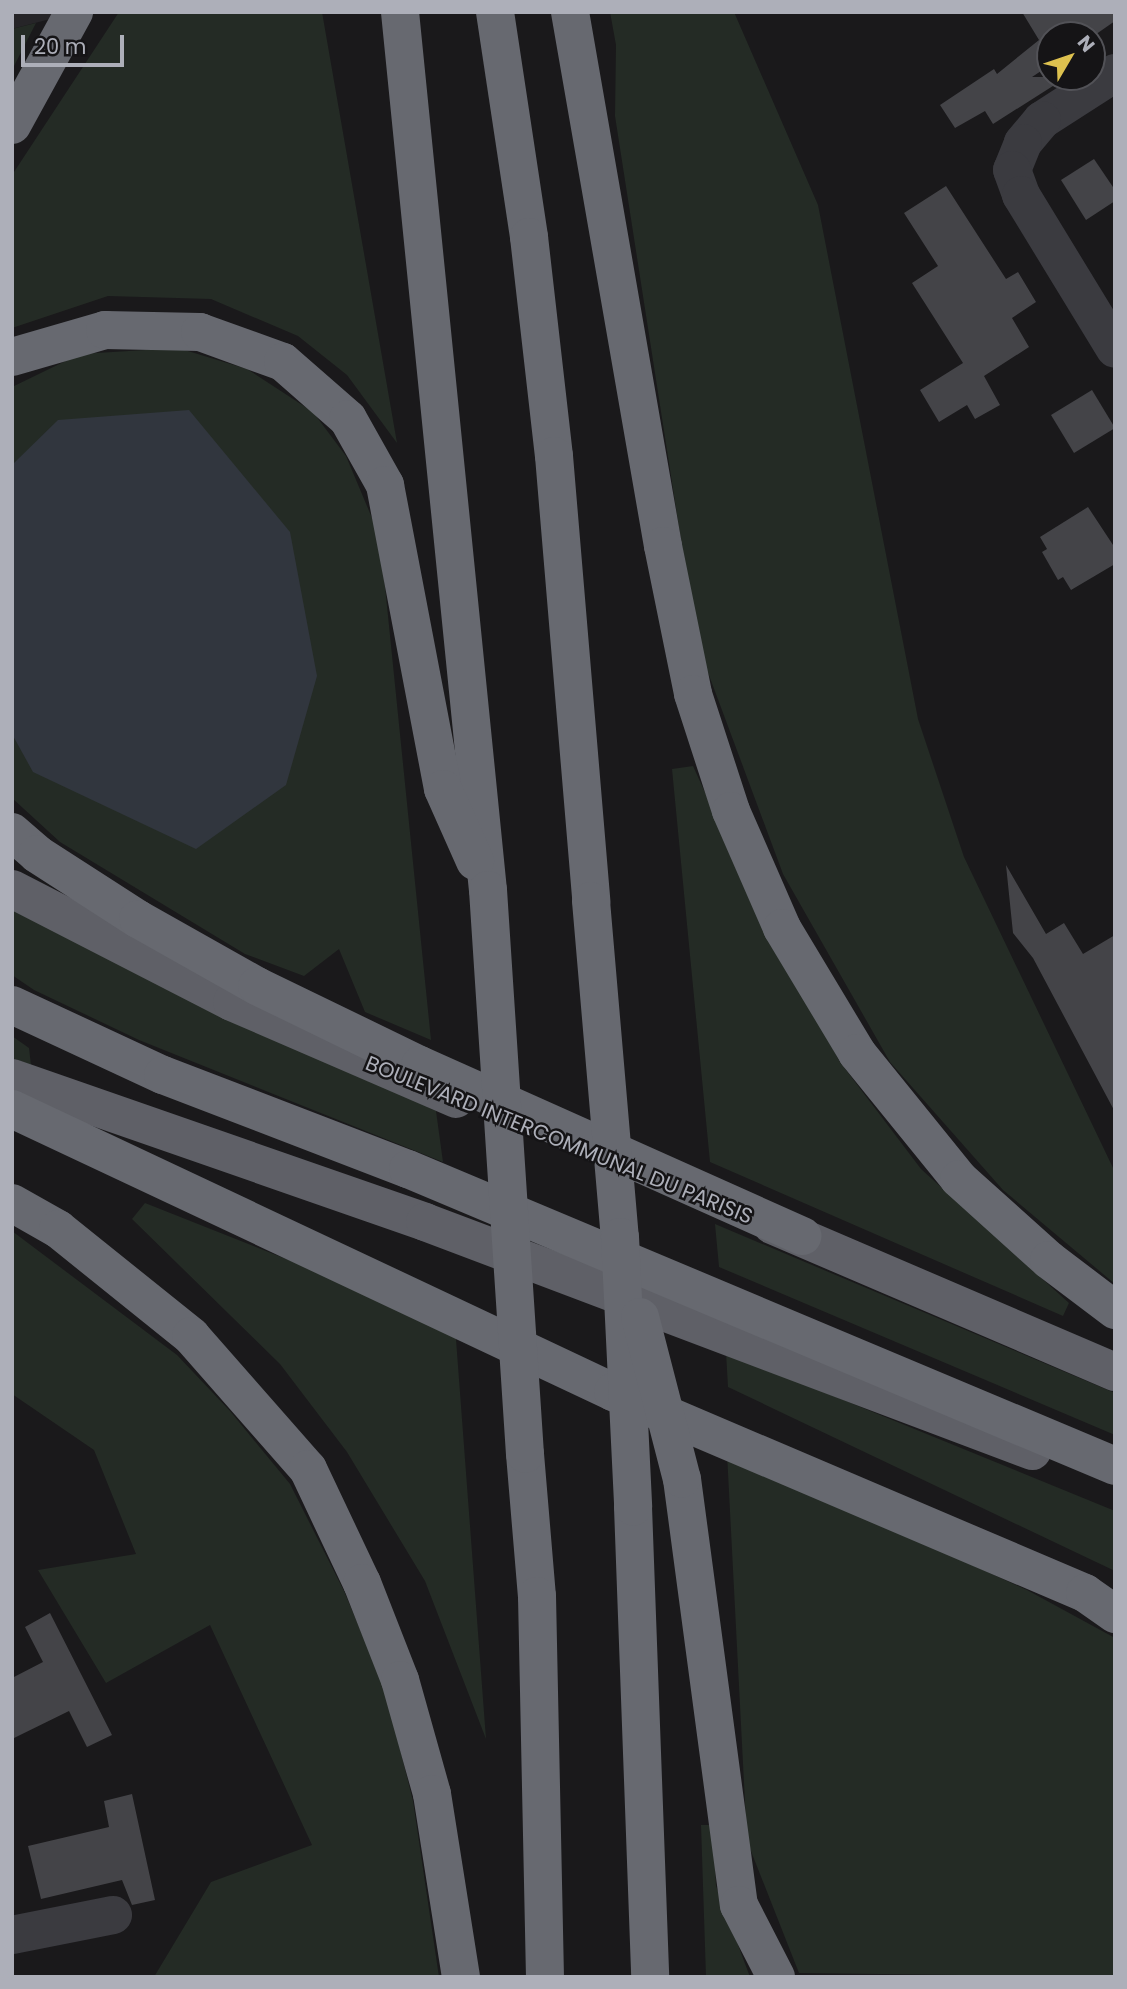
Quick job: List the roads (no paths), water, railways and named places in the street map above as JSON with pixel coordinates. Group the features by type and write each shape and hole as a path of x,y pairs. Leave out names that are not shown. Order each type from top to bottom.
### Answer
{"highway":[{"path":"12,125 43,76 74,12"},
{"path":"400,12 488,890 525,1454 537,1596 545,1977"},
{"path":"571,18 665,560 692,694 731,811 782,928 857,1053 959,1179 1049,1260 1115,1310"},
{"path":"498,29 529,237 554,456 620,1237 650,1977"},
{"path":"12,357 105,330 200,332 283,362 348,419 385,485 443,789 488,890"},
{"path":"12,832 37,854 138,919 257,986 420,1065 802,1236"},
{"name":"BOULEVARD INTERCOMMUNAL DU PARISIS","path":"12,889 232,1002 378,1069 802,1236 1115,1372"},
{"path":"12,1005 163,1075 408,1169 1115,1466"},
{"path":"12,1078 764,1346 1115,1483"},
{"path":"12,1108 612,1392 1085,1593 1115,1614"},
{"path":"12,1203 58,1229 191,1336 308,1469 362,1583 400,1680 432,1794 461,1977"},
{"path":"620,1237 682,1479 739,1905 776,1977"}],"street":[{"path":"1115,73 1042,120 1023,143 1012,170 1021,195 1115,349"},
{"path":"12,1936 113,1915"}]}
